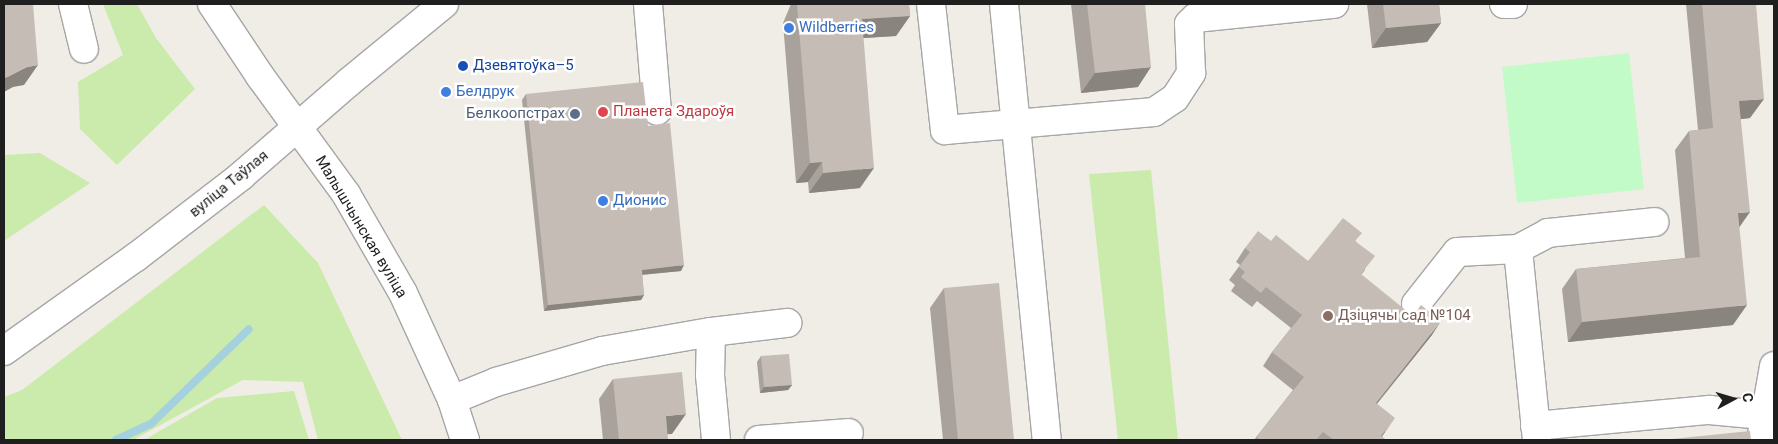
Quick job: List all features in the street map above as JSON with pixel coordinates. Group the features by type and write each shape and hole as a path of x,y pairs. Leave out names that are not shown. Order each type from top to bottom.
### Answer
{"street":[{"path":"73,4 84,49"},
{"name":"Малышчынская вуліца","path":"212,4 260,76 346,194 403,293 452,400 465,440"},
{"name":"вуліца Таўлая","path":"4,351 136,257 258,163 298,126 444,4"},
{"path":"648,4 657,111"},
{"path":"931,4 945,130 1154,112 1175,98 1190,73 1189,24 1195,18 1334,4"},
{"path":"1004,4 1047,440"},
{"path":"1504,4 1513,4"},
{"path":"1416,304 1457,252 1518,249 1548,233 1654,222"},
{"path":"1518,249 1536,433 1709,410 1767,424 1774,366"},
{"path":"452,400 496,382 602,351 711,332 787,323"},
{"path":"711,332 710,375 716,440"},
{"path":"758,440 849,433"}],"green space":[{"path":"103,4 137,4 156,38 195,89 117,165 80,129 78,82 123,55"},
{"path":"1629,53 1644,189 1517,203 1502,67"},
{"path":"40,153 90,183 4,241 4,155"},
{"path":"1151,170 1178,440 1118,440 1089,174"},
{"path":"264,205 318,263 402,440 318,440 303,382 243,380 133,440 4,440 4,397 22,390"},
{"path":"294,391 309,440 144,440 217,398"}],"building":[{"path":"4,4 33,4 38,65 27,67 4,78"},
{"path":"797,4 909,4 910,16 862,19 874,168 823,173 822,162 810,163"},
{"path":"1087,4 1145,4 1151,67 1095,73"},
{"path":"1383,4 1439,4 1441,23 1386,28"},
{"path":"1702,4 1756,4 1764,99 1739,101 1750,212 1738,213 1747,305 1582,322 1576,269 1700,257 1689,131 1713,128"},
{"name":"Дионис","path":"643,82 648,126 670,123 684,265 642,270 644,295 548,305 526,94"},
{"path":"1343,218 1362,233 1355,241 1375,256 1361,274 1413,316 1421,305 1441,321 1376,403 1395,418 1381,436 1386,440 1334,440 1323,432 1316,440 1260,440 1256,437 1304,377 1272,352 1302,315 1266,287 1261,293 1241,277 1245,272 1239,267 1250,252 1245,248 1258,231 1271,241 1276,235 1308,261"},
{"path":"999,283 1014,440 958,440 944,288"},
{"path":"789,354 792,385 764,387 761,356"},
{"path":"682,372 686,414 666,416 668,440 619,440 613,379"},
{"path":"1750,431 1751,440 1662,440"}],"waterway":[{"path":"116,440 151,424 249,329"}],"place":[{"name":"Wildberries","path":"789,28"},
{"name":"Дзевятоўка–5","path":"463,66"},
{"name":"Белдрук","path":"446,92"},
{"name":"Планета Здароўя","path":"603,112"},
{"name":"Белкоопстрах","path":"575,114"},
{"name":"Дионис","path":"603,201"},
{"name":"Дзіцячы сад №104","path":"1328,316"}]}
